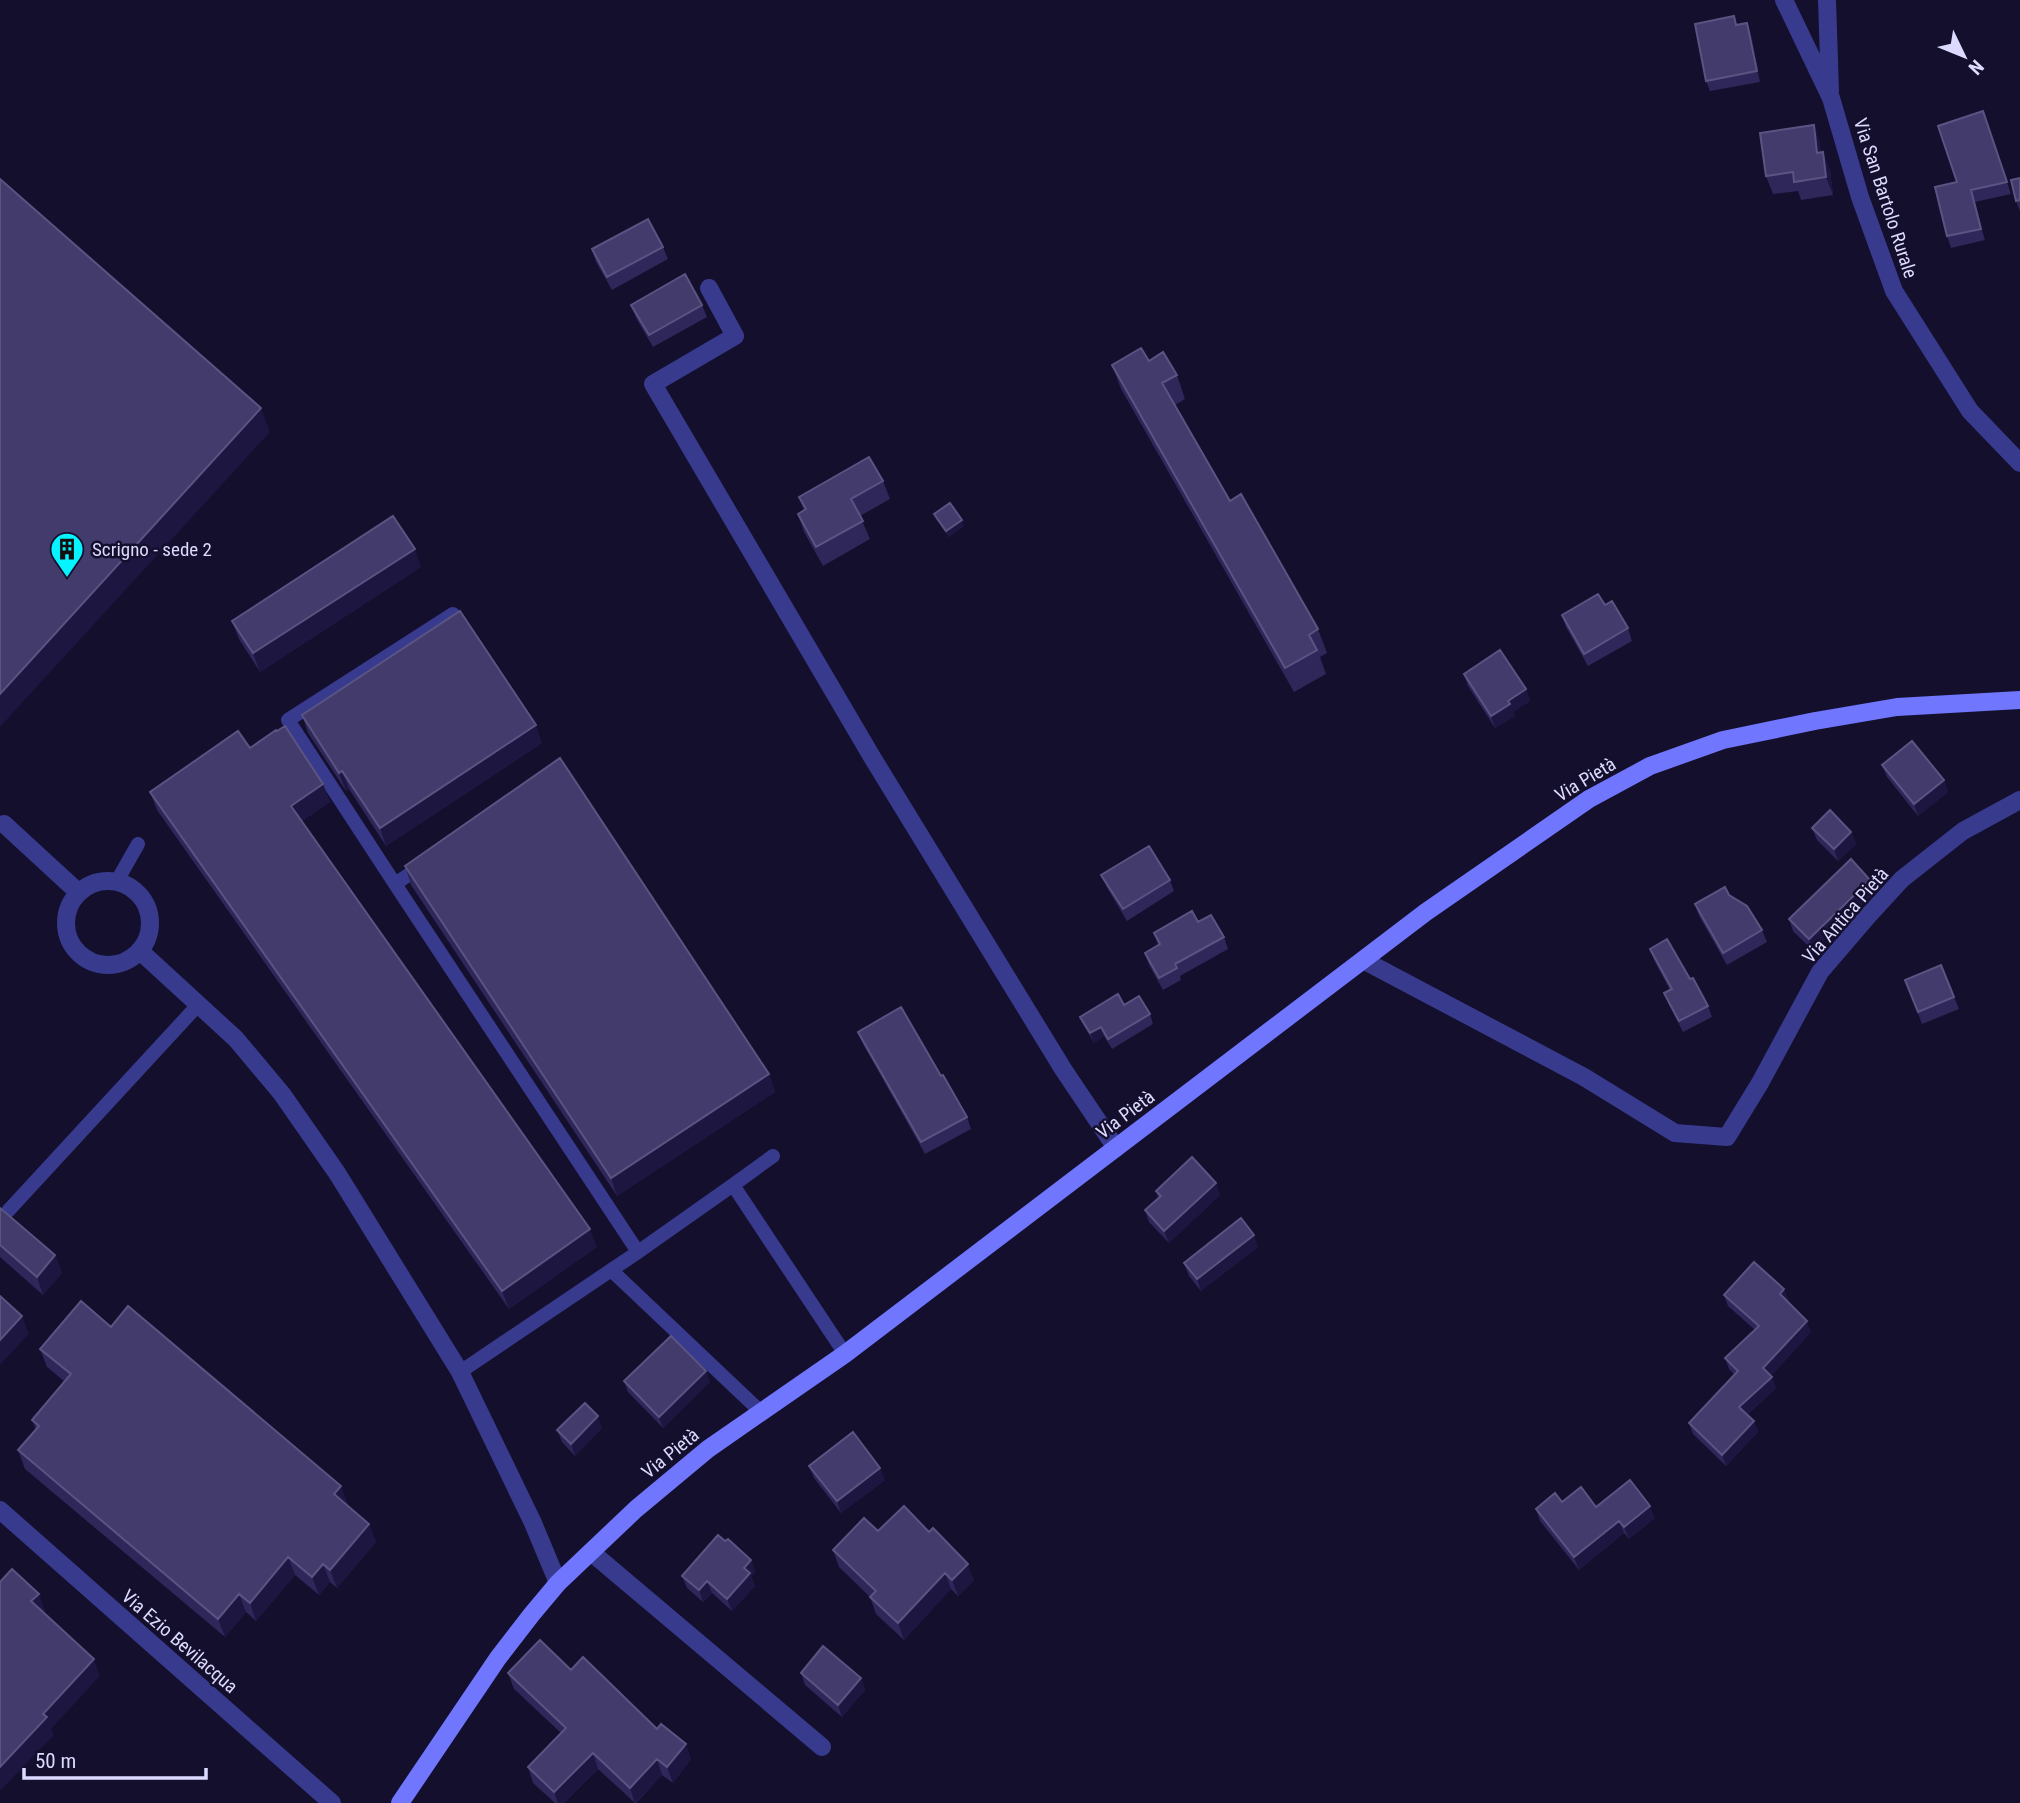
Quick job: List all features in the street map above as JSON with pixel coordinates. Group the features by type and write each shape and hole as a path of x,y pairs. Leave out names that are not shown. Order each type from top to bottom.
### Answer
{"street":[{"name":"Via San Bartolo Rurale","path":"1784,0 1831,98 1860,197 1894,291 1970,411 2020,463"},
{"path":"1827,0 1831,98"},
{"path":"709,288 735,336 653,384 872,757 1063,1069 1116,1147"},
{"name":"Via Pietà","path":"400,1803 498,1658 558,1583 636,1509 708,1449 845,1354 1426,912 1589,799 1650,766 1723,740 1897,707 2020,700"},
{"name":"Via Antica Pietà","path":"1363,960 1584,1077 1675,1133 1727,1137 1760,1083 1820,972 1868,916 1902,879 1963,831 2020,800"},
{"path":"4,824 78,892"},
{"path":"117,881 139,893 150,916 150,928 147,941 129,960 103,965 79,954 66,930 66,916 70,903 78,892 90,884 117,881"},
{"path":"140,951 236,1039 282,1094 369,1223 460,1372 533,1523 558,1583"},
{"name":"Via Ezio Bevilacqua","path":"0,1510 332,1803"},
{"path":"591,1552 822,1747"}],"lane":[{"path":"453,614 288,720 638,1252"},
{"path":"117,881 138,844"},
{"path":"396,884 430,860"},
{"path":"8,1211 198,1005"},
{"path":"460,1372 638,1252 773,1156"},
{"path":"733,1185 845,1354"},
{"path":"611,1270 761,1412"}],"building":[{"path":"1734,16 1736,25 1747,23 1757,71 1706,81 1695,24"},
{"path":"1983,111 2007,182 1971,190 1981,229 1947,236 1935,187 1957,182 1938,126"},
{"path":"1814,125 1817,153 1823,152 1826,177 1794,182 1793,172 1766,176 1760,133"},
{"path":"2020,178 2020,200 2016,201 2011,180"},
{"name":"Scrigno - sede 2","path":"0,179 261,408 0,694"},
{"path":"648,219 663,247 607,277 592,249"},
{"path":"685,274 702,305 649,335 631,305"},
{"path":"1141,348 1149,361 1163,352 1177,375 1162,383 1230,501 1241,494 1318,629 1309,635 1317,650 1285,668 1112,365"},
{"path":"869,457 883,481 851,499 863,521 816,547 798,514 806,509 799,497"},
{"path":"950,503 962,520 946,531 934,514"},
{"path":"393,516 415,549 253,653 232,621"},
{"path":"1598,594 1605,605 1612,601 1628,628 1584,654 1562,615"},
{"path":"460,611 536,725 380,828 342,771 339,773 302,715"},
{"path":"1500,650 1526,689 1508,701 1510,704 1491,716 1464,674"},
{"path":"285,726 323,784 291,806 590,1229 502,1291 150,792 238,731 250,748"},
{"path":"1912,741 1944,780 1914,804 1882,765"},
{"path":"560,758 769,1074 611,1178 405,866"},
{"path":"1830,810 1851,832 1834,849 1812,828"},
{"path":"1149,846 1170,880 1123,909 1101,875"},
{"path":"1851,859 1870,880 1809,939 1789,919"},
{"path":"1725,887 1729,895 1747,906 1762,930 1723,953 1695,904"},
{"path":"1192,911 1198,922 1211,915 1224,937 1175,964 1177,968 1159,978 1145,953 1160,944 1154,933"},
{"path":"1667,939 1708,1006 1679,1021 1664,993 1672,989 1650,949"},
{"path":"1941,965 1954,997 1918,1012 1905,980"},
{"path":"1118,994 1124,1005 1139,996 1150,1014 1108,1039 1101,1027 1090,1033 1080,1017"},
{"path":"901,1007 967,1117 921,1142 858,1032"},
{"path":"1192,1157 1216,1183 1164,1231 1145,1210 1161,1196 1156,1191"},
{"path":"0,1208 55,1255 37,1277 0,1245"},
{"path":"1241,1218 1254,1235 1197,1279 1184,1263"},
{"path":"1754,1262 1784,1289 1780,1294 1807,1321 1763,1368 1772,1377 1739,1407 1754,1421 1722,1455 1689,1423 1738,1371 1725,1358 1759,1326 1724,1295"},
{"path":"0,1296 22,1316 0,1340"},
{"path":"81,1301 111,1327 128,1306 341,1486 334,1494 369,1524 330,1570 323,1564 312,1577 288,1557 250,1603 239,1594 218,1619 18,1450 39,1426 32,1420 71,1374 40,1349"},
{"path":"671,1336 706,1371 659,1417 624,1381"},
{"path":"585,1403 598,1416 571,1444 557,1430"},
{"path":"853,1432 880,1468 837,1501 809,1466"},
{"path":"1630,1480 1650,1506 1624,1527 1619,1521 1574,1557 1536,1509 1555,1493 1562,1502 1581,1487 1596,1507"},
{"path":"904,1506 929,1532 933,1528 968,1564 952,1580 945,1573 898,1623 870,1597 876,1591 833,1550 864,1518 878,1531"},
{"path":"718,1535 725,1541 728,1539 751,1560 744,1568 750,1573 727,1599 707,1581 699,1590 682,1576"},
{"path":"12,1569 39,1594 31,1601 94,1659 43,1714 47,1717 0,1767 0,1582"},
{"path":"540,1640 571,1670 583,1657 657,1729 661,1724 686,1744 667,1767 657,1759 630,1788 593,1753 554,1792 528,1767 566,1728 508,1673"},
{"path":"823,1646 861,1678 838,1705 801,1673"}],"place":[{"name":"Scrigno - sede 2","path":"67,579"}]}
